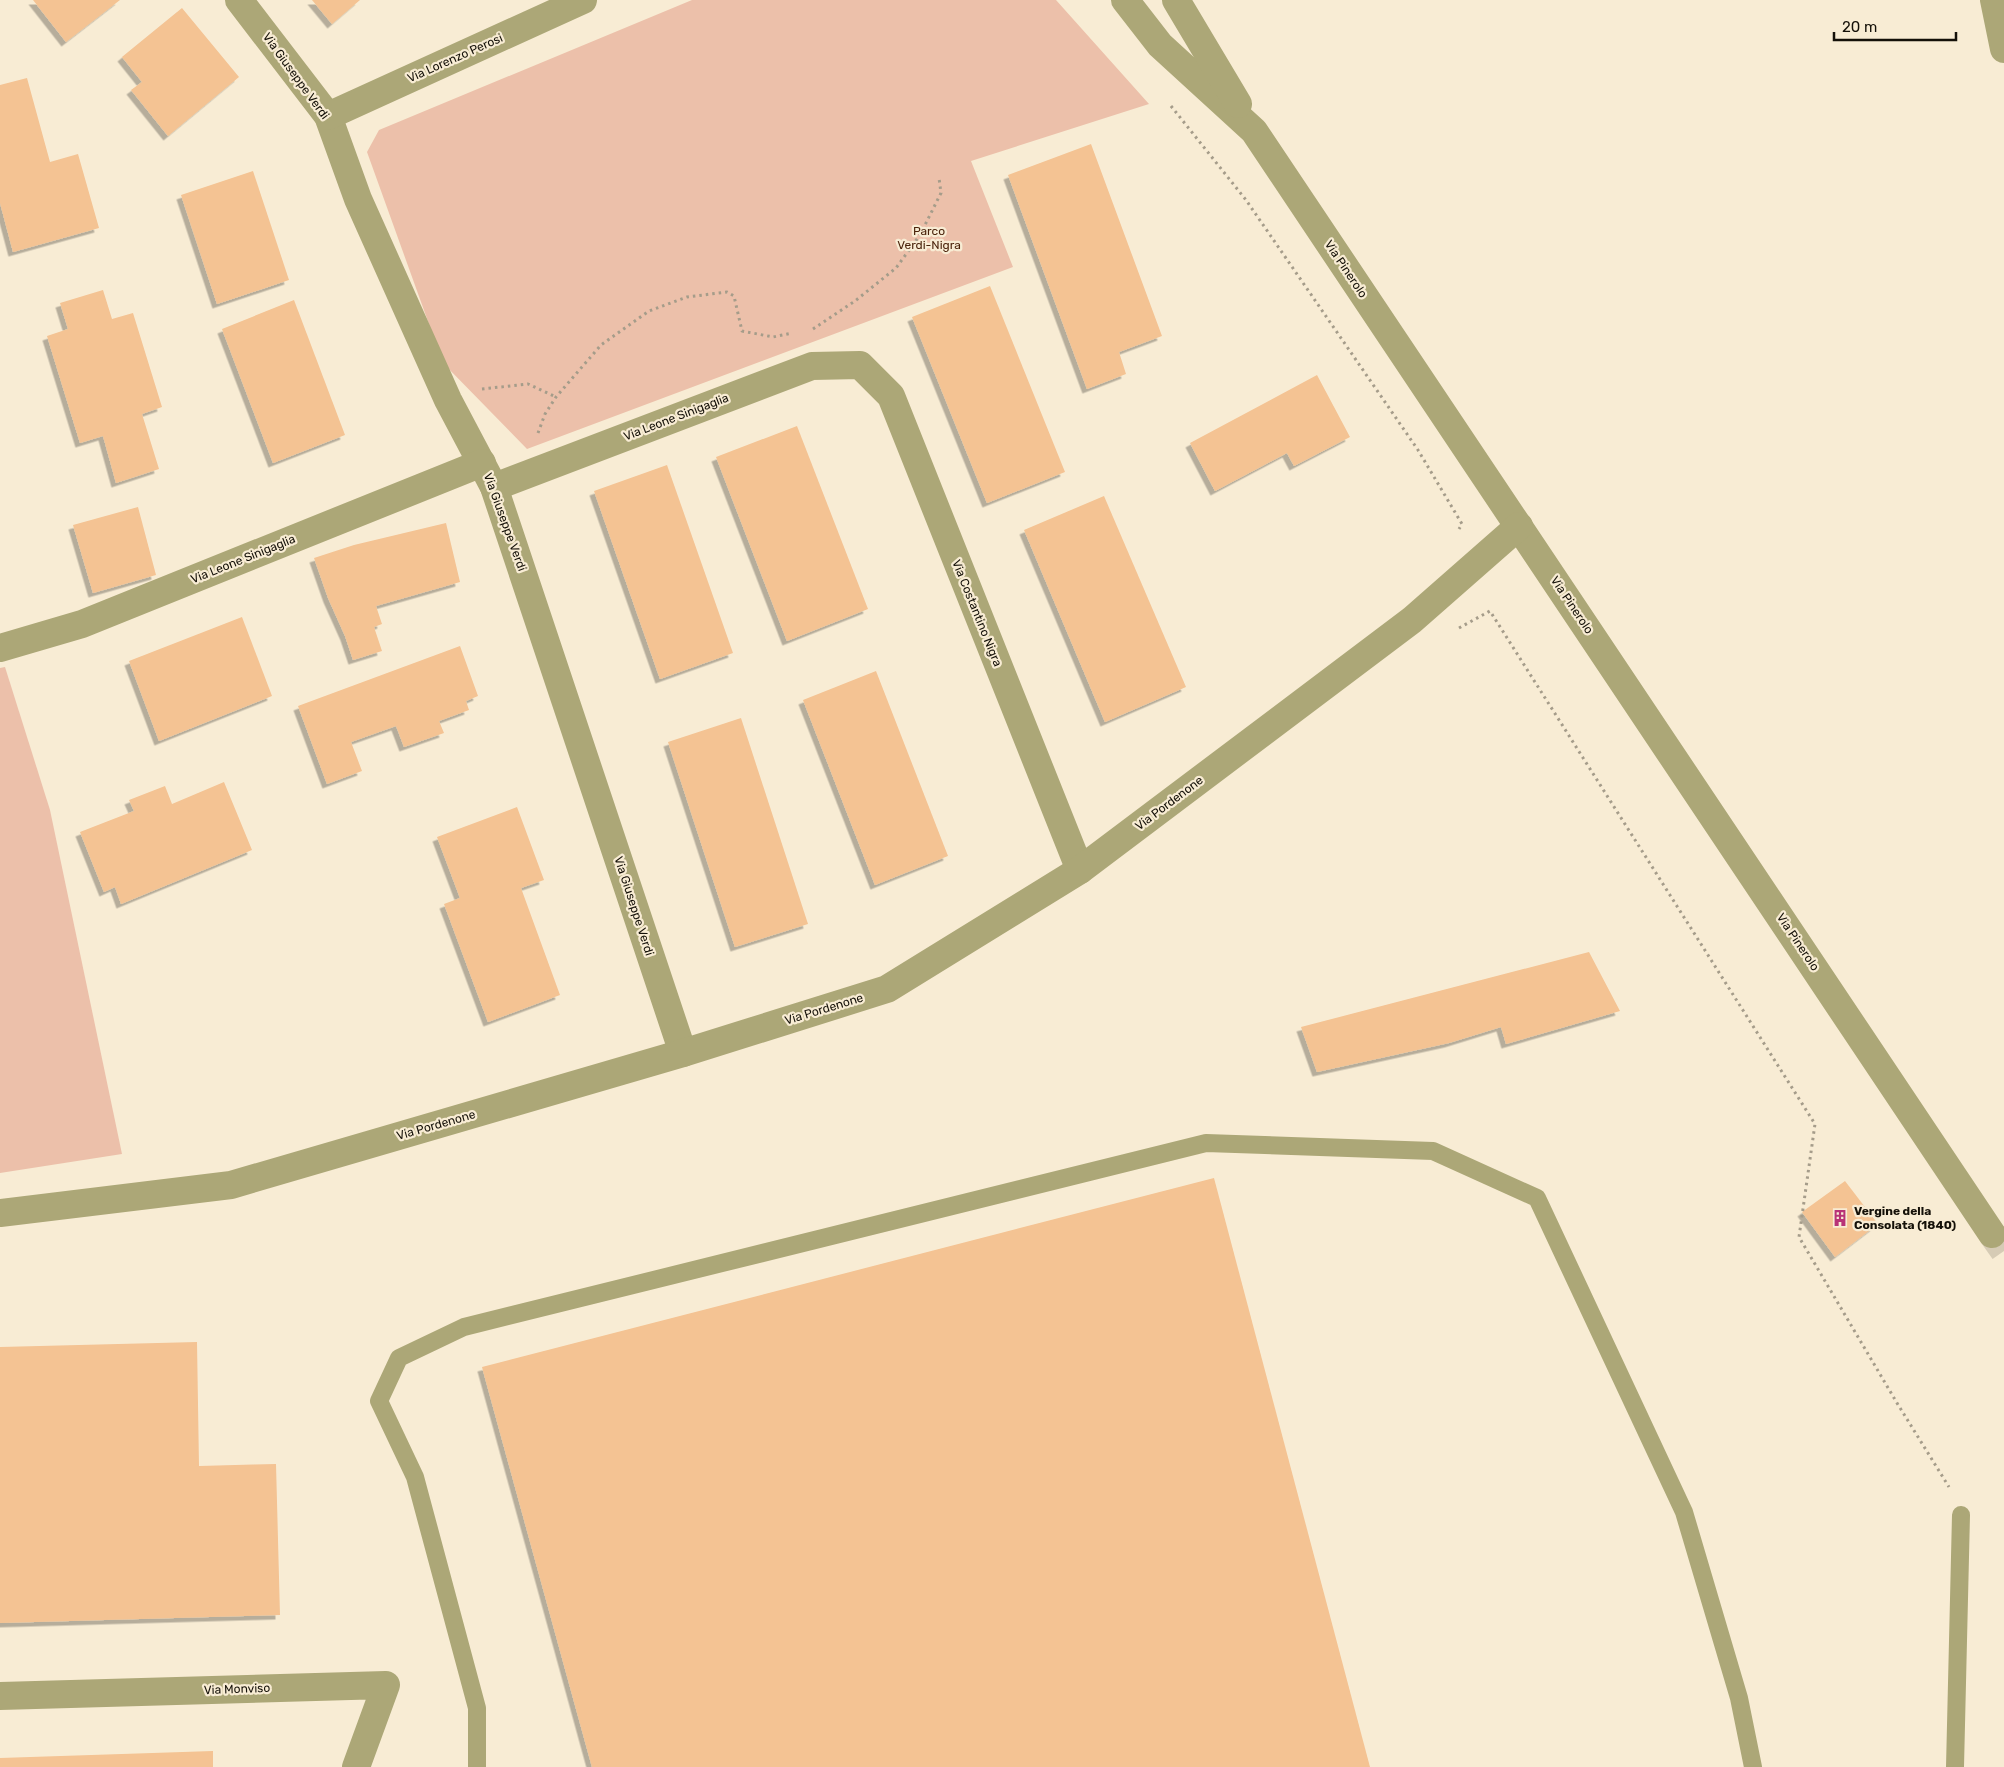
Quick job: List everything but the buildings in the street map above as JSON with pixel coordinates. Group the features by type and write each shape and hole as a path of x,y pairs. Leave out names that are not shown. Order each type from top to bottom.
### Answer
{"street":[{"name":"Via Giuseppe Verdi","path":"239,0 328,116 358,199 448,400 494,486 683,1053"},
{"name":"Via Lorenzo Perosi","path":"328,116 583,0"},
{"name":"Via Pinerolo","path":"1125,0 1160,45 1254,131 1992,1234"},
{"path":"1176,0 1254,131"},
{"path":"1994,0 2004,49"},
{"name":"Via Leone Sinigaglia","path":"494,486 812,366 860,365"},
{"name":"Via Costantino Nigra","path":"860,365 891,396 1080,870"},
{"name":"Via Leone Sinigaglia","path":"0,648 82,624 482,462"},
{"name":"Via Pordenone","path":"0,1214 231,1185 683,1053 887,989 1080,870 1412,620 1519,526"},
{"name":"Via Monviso","path":"0,1696 386,1685 356,1767"}],"lane":[{"path":"477,1767 477,1708 418,1487 378,1401 399,1358 464,1328 1206,1143 1433,1151 1537,1198 1684,1512 1739,1698 1753,1767"},
{"path":"1955,1767 1961,1515"}],"path":[{"path":"1166,100 1246,200 1418,450 1462,524 1457,531"},
{"path":"806,330 814,329 855,302 896,268 920,235 941,193 939,178"},
{"path":"537,470 535,441 545,414 556,397 601,345 649,311 687,297 727,292 734,296 742,331 773,337 798,332"},
{"path":"448,400 488,387 528,384 556,397"},
{"path":"1456,630 1490,611 1815,1124 1799,1237 1949,1487 1961,1515"}],"green space":[{"name":"Parco Verdi-Nigra","path":"692,0 1056,0 1149,104 971,161 1013,267 527,449 443,363 367,152 379,130"},
{"path":"5,667 50,810 122,1154 0,1173 0,668"}],"tunnel":[{"path":"1992,1234 2004,1251"}],"place":[{"name":"Vergine della Consolata (1840)","path":"1840,1218"}]}
